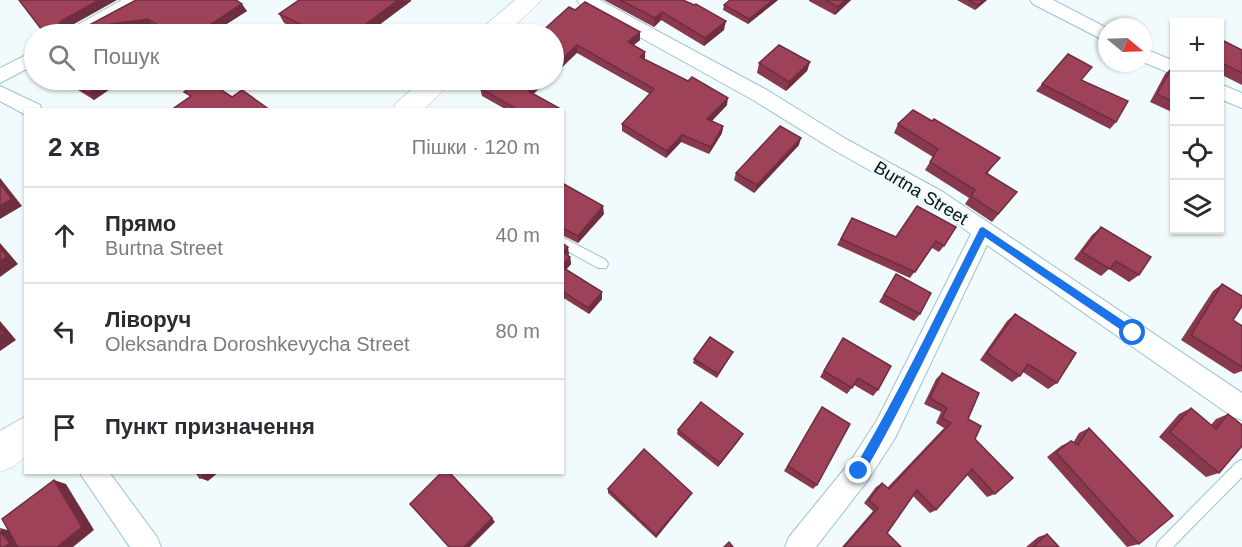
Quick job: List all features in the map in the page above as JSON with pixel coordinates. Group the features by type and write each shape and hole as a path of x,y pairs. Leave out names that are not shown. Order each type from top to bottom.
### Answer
{"street":[{"path":"92,24 135,0"},
{"path":"502,24 530,0"},
{"name":"Burtna Street","path":"586,0 760,95 839,144 918,188 1242,408"},
{"path":"1044,1 1098,31"},
{"path":"1152,58 1170,67"},
{"path":"0,76 24,63"},
{"path":"408,108 429,90"},
{"path":"0,93 29,108"},
{"path":"1224,93 1242,101"},
{"path":"799,547 859,471 886,429 914,367 983,231"},
{"path":"0,454 24,435"},
{"path":"93,474 147,547"}],"lane":[{"path":"564,243 602,264"},
{"path":"1163,547 1242,467"}],"building":[{"path":"19,0 99,0 60,24 37,24"},
{"path":"136,0 236,0 242,4 211,24 156,24 148,19 91,24"},
{"path":"299,0 398,0 366,24 300,24 279,14"},
{"path":"620,0 683,0 696,4 726,21 705,38 662,12 655,18"},
{"path":"730,0 773,0 749,19 724,5"},
{"path":"825,0 845,0 838,7"},
{"path":"968,0 984,0 978,5"},
{"path":"585,2 640,32 628,42 645,52 640,57 688,81 692,77 728,98 707,119 723,126 711,147 682,135 667,151 622,124 654,89 577,45 564,57 564,24 550,24 569,7 575,10"},
{"path":"1224,41 1242,50 1242,73 1224,64"},
{"path":"779,45 810,62 789,82 759,63"},
{"path":"1068,54 1092,67 1081,80 1128,101 1116,122 1042,84"},
{"path":"1170,71 1170,100 1157,94"},
{"path":"187,90 221,90 232,97 242,90 267,108 174,108 191,96 184,92"},
{"path":"483,90 529,90 559,108 515,108"},
{"path":"913,110 932,121 934,119 1000,158 986,173 1017,192 998,214 971,196 975,190 930,162 938,149 898,124"},
{"path":"780,126 801,138 757,185 736,173"},
{"path":"0,183 12,199 0,206"},
{"path":"564,184 603,206 578,236 564,229"},
{"path":"917,206 956,227 944,246 936,241 915,272 841,239 852,218 896,237"},
{"path":"1101,227 1151,257 1139,275 1116,261 1110,269 1082,252"},
{"path":"0,248 7,257 0,261"},
{"path":"564,253 570,257 564,263"},
{"path":"564,268 602,292 588,308 564,292"},
{"path":"896,274 931,293 920,314 884,295"},
{"path":"1222,284 1242,296 1242,306 1233,320 1242,326 1242,367 1191,335"},
{"path":"1015,314 1076,353 1057,383 1028,364 1020,376 987,353"},
{"path":"710,337 733,352 718,374 694,359"},
{"path":"843,338 891,366 878,390 858,378 852,388 824,371"},
{"path":"942,373 979,393 968,419 981,426 975,439 1013,478 995,494 972,469 936,510 917,490 887,533 901,547 844,547 878,508 869,500 882,483 889,489 951,423 942,418 947,408 930,398"},
{"path":"701,402 743,434 720,463 678,430"},
{"path":"822,407 850,424 817,485 788,466"},
{"path":"1191,408 1216,429 1228,414 1242,425 1242,446 1219,473 1170,432"},
{"path":"1089,428 1173,516 1139,544 1056,452 1071,441 1078,445"},
{"path":"644,449 692,493 656,535 608,489"},
{"path":"440,474 451,474 492,518 464,547 449,547 410,504"},
{"path":"54,480 82,527 57,547 18,547 2,519"},
{"path":"0,531 10,543 4,547 0,547"},
{"path":"1047,534 1059,547 1033,547"}],"route":[{"path":"859,471 897,408 914,367 983,231 1133,333"}]}
